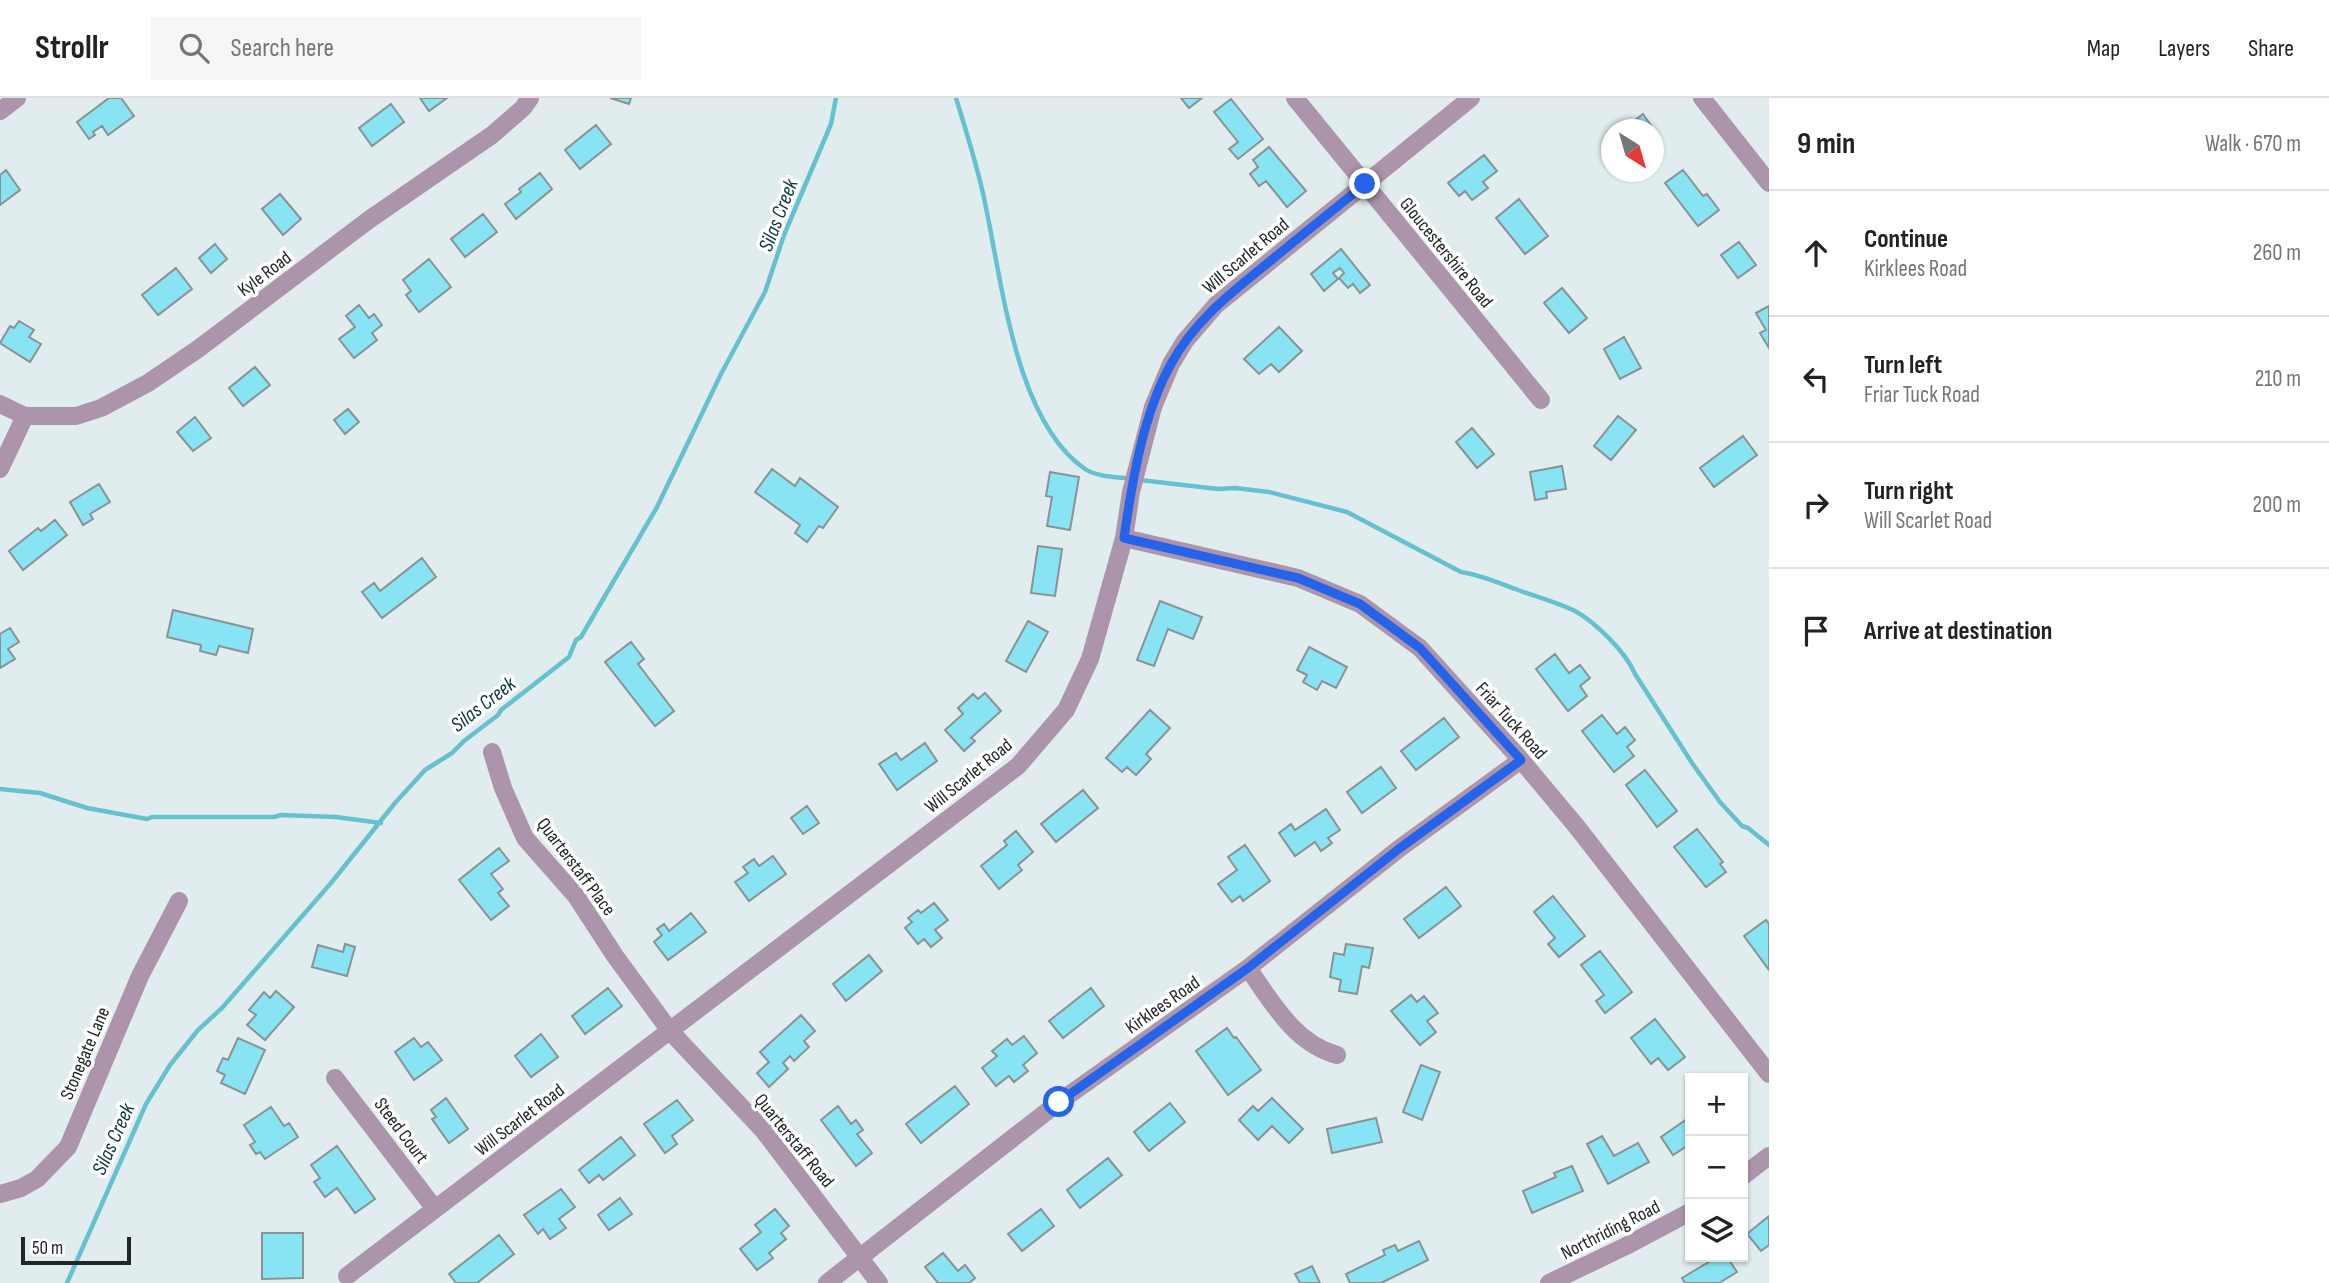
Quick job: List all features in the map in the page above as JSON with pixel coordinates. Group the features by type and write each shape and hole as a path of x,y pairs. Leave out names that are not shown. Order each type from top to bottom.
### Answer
{"street":[{"path":"0,111 18,98"},
{"name":"Kyle Road","path":"0,404 25,416 76,416 102,408 148,383 198,349 370,219 492,135 523,108 530,98"},
{"name":"Gloucestershire Road","path":"1295,98 1541,400"},
{"name":"Will Scarlet Road","path":"346,1276 1018,766 1066,710 1090,659 1124,538 1131,492 1153,407 1171,364 1185,341 1216,305 1471,98"},
{"path":"1702,98 1769,183"},
{"path":"0,469 25,416"},
{"name":"Friar Tuck Road","path":"1124,538 1298,578 1360,604 1420,648 1577,827 1769,1074"},
{"name":"Quarterstaff Place","path":"492,752 503,788 526,838 576,896 615,956 670,1031"},
{"name":"Kirklees Road","path":"827,1283 1059,1102 1248,968 1400,848 1521,760"},
{"name":"Stonegate Lane","path":"0,1194 21,1188 37,1179 68,1147 140,976 178,901"},
{"path":"1248,968 1297,1033 1324,1051 1337,1055"},
{"name":"Quarterstaff Road","path":"670,1031 763,1130 879,1283"},
{"name":"Steed Court","path":"335,1078 435,1209"},
{"path":"1748,1172 1769,1156"},
{"name":"Northriding Road","path":"1549,1283 1685,1215"}],"building":[{"path":"109,98 121,98 134,116 108,135 102,126 93,132 95,135 89,139 77,122"},
{"path":"420,98 447,98 429,111"},
{"path":"610,98 631,98 629,104"},
{"path":"1181,98 1202,98 1189,108"},
{"path":"1231,99 1263,139 1238,159 1229,149 1238,142 1214,112"},
{"path":"391,104 404,122 372,146 359,128"},
{"path":"596,125 611,144 580,169 565,150"},
{"path":"1269,147 1306,191 1287,207 1266,181 1259,186 1250,174 1258,167 1253,160"},
{"path":"1484,155 1497,171 1483,182 1488,188 1472,200 1465,191 1459,196 1448,183"},
{"path":"6,170 20,190 0,205 0,175"},
{"path":"1683,170 1703,196 1707,194 1719,210 1698,226 1665,183"},
{"path":"540,173 552,189 516,219 505,204"},
{"path":"280,194 301,219 283,235 262,209"},
{"path":"1519,199 1548,236 1525,254 1496,218"},
{"path":"483,214 497,232 465,257 451,239"},
{"path":"1739,242 1756,265 1738,278 1721,255"},
{"path":"215,244 227,259 211,273 199,258"},
{"path":"1341,249 1370,285 1360,293 1353,284 1348,288 1339,278 1344,273 1340,268 1333,273 1338,279 1324,291 1311,274"},
{"path":"429,259 451,287 419,312 406,295 411,291 403,280"},
{"path":"176,268 192,289 158,315 142,295"},
{"path":"1562,288 1587,318 1569,333 1544,303"},
{"path":"359,305 369,318 374,314 382,325 372,333 377,340 354,358 339,339 355,327 346,316"},
{"path":"1769,306 1769,348 1760,333 1766,330 1756,313"},
{"path":"19,321 34,330 29,337 41,344 30,362 0,343 10,326 14,328"},
{"path":"1279,327 1302,351 1279,372 1271,364 1259,374 1244,359"},
{"path":"1624,337 1641,368 1620,379 1604,349"},
{"path":"255,367 270,385 243,406 229,388"},
{"path":"348,409 359,422 345,434 334,420"},
{"path":"1618,416 1636,430 1611,460 1594,446"},
{"path":"195,417 211,438 193,451 177,432"},
{"path":"1472,428 1494,454 1477,468 1456,442"},
{"path":"1743,436 1757,455 1714,487 1700,468"},
{"path":"1562,466 1566,489 1546,492 1547,498 1535,500 1530,472"},
{"path":"772,469 795,486 800,478 838,507 823,528 819,526 807,542 795,533 800,525 755,492"},
{"path":"1050,472 1079,477 1070,530 1047,526 1052,497 1046,496"},
{"path":"99,484 110,502 90,514 93,519 83,525 70,502"},
{"path":"55,520 67,535 23,570 9,551 38,528 41,531"},
{"path":"1038,546 1062,549 1055,596 1031,593"},
{"path":"422,558 436,577 382,618 362,592 374,583 380,591"},
{"path":"1160,601 1202,617 1193,639 1168,629 1154,666 1137,660"},
{"path":"173,610 253,629 248,653 219,646 216,655 200,651 201,645 167,637"},
{"path":"1028,621 1048,632 1026,672 1006,661"},
{"path":"10,628 19,642 8,649 15,659 0,668 0,634"},
{"path":"631,642 644,659 638,664 674,711 655,726 605,662"},
{"path":"1309,647 1347,667 1336,688 1322,681 1317,690 1303,682 1307,675 1297,670"},
{"path":"1555,654 1569,673 1580,665 1590,678 1580,686 1587,696 1568,711 1536,669"},
{"path":"985,693 1001,711 971,738 975,741 964,751 945,730 963,714 958,708 973,694 978,699"},
{"path":"1150,710 1170,728 1146,754 1151,759 1136,775 1127,767 1122,772 1106,758"},
{"path":"1602,715 1617,734 1625,727 1635,740 1627,747 1634,756 1614,772 1582,731"},
{"path":"1444,718 1459,737 1416,770 1401,751"},
{"path":"925,743 937,761 897,790 879,764 896,753 901,760"},
{"path":"1381,767 1396,788 1362,813 1347,792"},
{"path":"1645,770 1677,811 1657,827 1626,785"},
{"path":"1083,790 1098,808 1056,842 1041,824"},
{"path":"807,806 819,823 803,834 791,818"},
{"path":"1326,809 1340,830 1328,838 1332,843 1321,851 1315,842 1295,856 1279,833 1291,824 1295,830"},
{"path":"1697,829 1723,862 1720,864 1726,872 1706,887 1674,847"},
{"path":"1016,831 1033,852 1018,865 1022,870 999,889 981,866 1007,845 1004,841"},
{"path":"1245,845 1270,881 1243,901 1240,896 1232,902 1218,884 1237,870 1228,857"},
{"path":"499,848 509,861 491,874 503,889 498,893 509,906 491,920 459,880"},
{"path":"773,856 786,874 749,901 735,882 748,873 743,867 754,859 759,866"},
{"path":"1446,887 1461,906 1419,938 1404,919"},
{"path":"1553,896 1585,936 1559,957 1548,944 1555,938 1534,912"},
{"path":"934,903 948,920 935,930 942,938 931,947 924,939 918,944 905,928 912,922 908,918 918,910 921,913"},
{"path":"691,913 706,932 668,960 654,942 662,935 657,929 664,924 669,931"},
{"path":"1766,920 1769,924 1769,970 1744,936"},
{"path":"345,944 355,947 347,976 312,967 318,945 343,952"},
{"path":"1346,944 1373,948 1369,968 1362,966 1357,994 1339,991 1341,980 1330,977 1334,953 1344,955"},
{"path":"1600,951 1632,992 1605,1013 1596,1001 1604,995 1581,965"},
{"path":"869,955 882,971 846,1001 833,984"},
{"path":"608,988 622,1006 585,1034 572,1016"},
{"path":"1091,988 1104,1006 1063,1038 1049,1021"},
{"path":"276,991 294,1007 265,1040 247,1025 256,1015 249,1010 264,992 270,998"},
{"path":"1411,995 1417,1002 1424,996 1438,1013 1427,1021 1436,1032 1420,1045 1391,1011"},
{"path":"801,1015 815,1031 804,1041 809,1047 794,1061 790,1056 783,1063 788,1069 769,1087 757,1073 769,1062 760,1052"},
{"path":"1655,1019 1685,1057 1668,1070 1658,1058 1651,1064 1631,1038"},
{"path":"1227,1028 1261,1070 1228,1095 1196,1051"},
{"path":"541,1034 558,1057 531,1077 515,1056"},
{"path":"1024,1036 1037,1053 1023,1065 1028,1071 1014,1082 1009,1076 996,1086 982,1068 997,1056 992,1051 1007,1039 1012,1045"},
{"path":"238,1038 265,1050 245,1094 221,1083 225,1075 217,1071 223,1058 228,1060"},
{"path":"414,1038 421,1047 428,1042 442,1060 414,1080 395,1052"},
{"path":"1421,1065 1440,1072 1422,1120 1403,1112"},
{"path":"955,1086 969,1104 921,1143 906,1124"},
{"path":"446,1098 468,1129 449,1143 432,1119 436,1117 431,1110"},
{"path":"1272,1098 1303,1129 1289,1143 1272,1126 1258,1140 1239,1120 1253,1106 1258,1111"},
{"path":"677,1100 693,1120 672,1136 677,1144 665,1153 644,1124"},
{"path":"1170,1103 1185,1122 1149,1151 1134,1132"},
{"path":"838,1106 851,1124 856,1120 863,1130 857,1134 872,1153 856,1166 821,1120"},
{"path":"271,1107 284,1126 289,1123 298,1137 265,1159 260,1152 256,1154 250,1145 255,1142 244,1125"},
{"path":"1376,1118 1382,1142 1332,1153 1327,1129"},
{"path":"1685,1120 1685,1147 1673,1155 1661,1137"},
{"path":"1602,1136 1614,1156 1638,1143 1649,1162 1608,1184 1587,1144"},
{"path":"621,1137 635,1155 603,1180 599,1175 589,1183 579,1170"},
{"path":"337,1146 375,1199 355,1213 337,1188 325,1197 314,1182 320,1178 311,1165"},
{"path":"1108,1158 1122,1175 1080,1208 1067,1190"},
{"path":"1572,1166 1583,1191 1532,1213 1523,1191 1556,1177 1554,1173"},
{"path":"561,1189 575,1207 559,1219 566,1228 550,1239 543,1229 538,1234 524,1215"},
{"path":"620,1198 632,1214 609,1230 598,1215"},
{"path":"775,1209 789,1226 781,1233 786,1239 769,1253 773,1258 757,1270 740,1249 761,1232 755,1225"},
{"path":"1041,1209 1054,1226 1022,1251 1008,1234"},
{"path":"1769,1216 1769,1245 1761,1251 1748,1233"},
{"path":"262,1233 303,1233 303,1278 262,1279"},
{"path":"499,1235 514,1254 477,1283 456,1283 449,1274"},
{"path":"1419,1241 1428,1260 1381,1283 1350,1283 1346,1274 1385,1255 1383,1250 1395,1245 1398,1251"},
{"path":"943,1253 958,1271 965,1265 975,1278 969,1283 938,1283 925,1267"},
{"path":"1709,1262 1730,1262 1737,1272 1719,1283 1685,1283 1682,1278"},
{"path":"1312,1266 1320,1283 1300,1283 1295,1274"}],"waterway":[{"name":"Silas Creek","path":"67,1283 146,1104 170,1065 198,1030 222,1008 425,770 452,753 501,710 569,657 576,640 581,637 657,507 721,374 765,292 784,235 831,124 836,98"},
{"path":"956,98 981,185 1013,338 1040,414 1060,445 1085,469 1101,475 1132,479"},
{"path":"1140,480 1269,492 1347,512 1461,572 1575,611 1600,630 1625,656 1692,763 1720,802 1742,826 1769,845"},
{"path":"0,789 40,793 87,808 147,819 281,815 336,817 381,823"}],"route":[{"path":"1059,1102 1248,968 1400,848 1521,760 1420,648 1360,604 1298,578 1124,538 1131,492 1153,407 1162,382 1185,341 1216,305 1365,184"}]}
